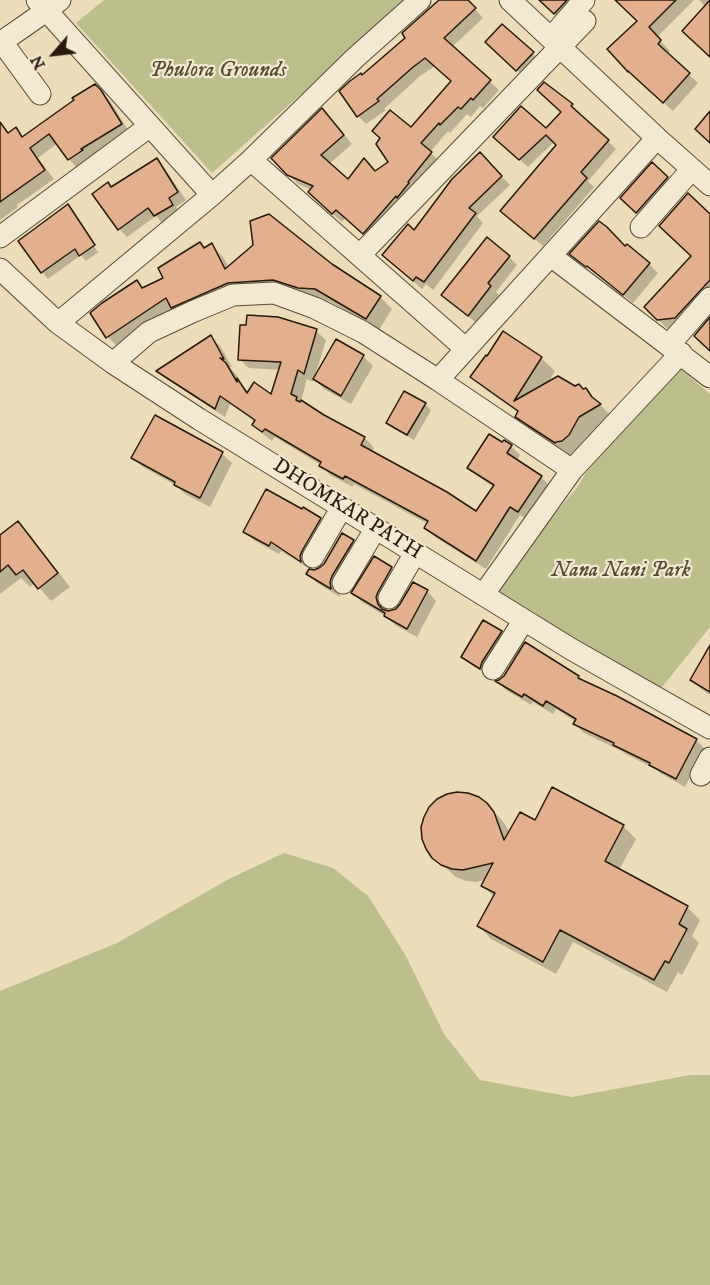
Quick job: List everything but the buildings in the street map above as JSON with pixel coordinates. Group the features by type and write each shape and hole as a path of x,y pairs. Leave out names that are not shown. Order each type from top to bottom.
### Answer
{"street":[{"path":"58,323 212,195 420,0"},
{"path":"510,0 710,185"},
{"path":"360,255 555,42 584,0"},
{"path":"40,94 1,42 47,4 150,126 212,195"},
{"path":"555,42 585,21"},
{"path":"0,237 150,126"},
{"path":"438,380 657,138"},
{"path":"251,160 466,349"},
{"path":"641,227 692,169"},
{"path":"550,256 710,377"},
{"name":"DHOMKAR PATH","path":"0,269 58,323 113,363 199,419 571,649 710,728"},
{"path":"113,363 148,332 192,312 233,295 274,293 315,308 363,332 572,470"},
{"path":"483,595 572,470 675,349 710,298"},
{"path":"313,557 342,507"},
{"path":"343,583 376,528"},
{"path":"388,598 415,553"},
{"path":"493,669 524,620"}],"green space":[{"name":"Phulora Grounds","path":"104,0 407,0 212,173 76,23"},
{"name":"Nana Nani Park","path":"679,368 710,394 710,627 655,696 483,595 577,488 588,469"},
{"path":"284,853 333,868 368,896 406,956 444,1034 480,1080 572,1097 690,1075 710,1075 710,1285 0,1285 0,991 117,943 229,879"}]}
